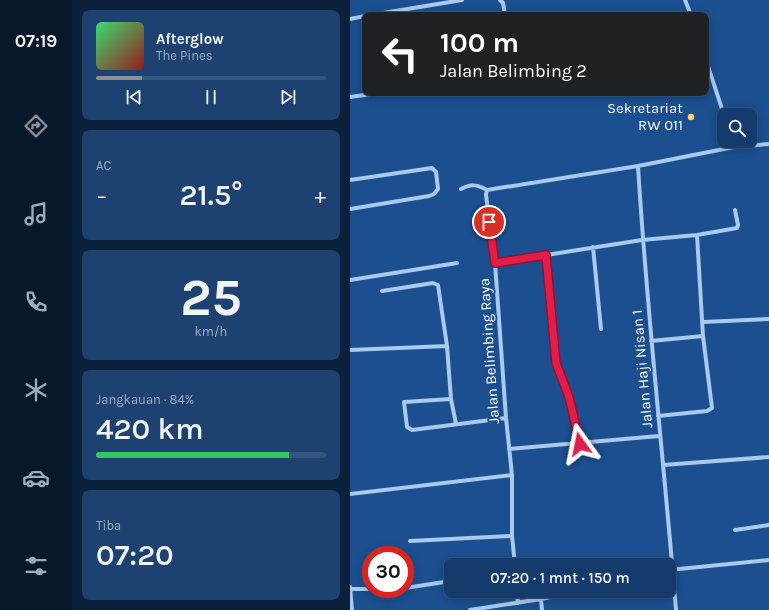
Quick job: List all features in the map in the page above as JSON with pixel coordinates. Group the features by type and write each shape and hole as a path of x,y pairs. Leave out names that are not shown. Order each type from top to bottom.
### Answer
{"street":[{"path":"389,12 462,0"},
{"path":"500,0 503,3 504,12"},
{"path":"686,0 690,12"},
{"path":"350,18 362,16"},
{"path":"709,69 722,108"},
{"path":"350,97 362,95"},
{"path":"757,145 769,144"},
{"path":"461,189 470,184 480,186 487,190 638,166 729,148"},
{"name":"Jalan Haji Nisan 1","path":"638,166 642,240 670,558"},
{"path":"350,180 432,168 436,172 438,189 434,194 429,196 350,209"},
{"name":"Jalan Belimbing Raya","path":"487,190 486,195 495,263 506,418 512,475 512,536 514,558"},
{"path":"495,263 593,247 737,228 738,225 735,210"},
{"path":"658,416 710,410 712,408 703,336 697,234"},
{"path":"593,247 601,329"},
{"path":"546,255 556,363 569,397 580,444"},
{"path":"350,280 457,263"},
{"path":"382,291 433,283 438,285 447,346 451,399 456,424"},
{"path":"703,322 769,319"},
{"path":"651,341 703,336"},
{"path":"350,350 447,346"},
{"path":"451,399 404,402 407,427 412,430 506,418"},
{"path":"509,449 660,436"},
{"path":"663,465 769,457"},
{"path":"350,494 512,475"},
{"path":"735,530 769,525"},
{"path":"410,541 512,536"},
{"path":"676,569 769,560"},
{"path":"414,587 444,582"},
{"path":"352,610 350,588 362,589"},
{"path":"518,598 518,603"},
{"path":"470,610 549,598"},
{"name":"Jalan Haji Nisan 1","path":"674,598 676,610"},
{"path":"541,600 542,610"}],"place":[{"name":"Sekretariat RW 011","path":"691,117"}],"route":[{"path":"489,222 495,263 546,255 556,363 569,397 580,444"}]}
